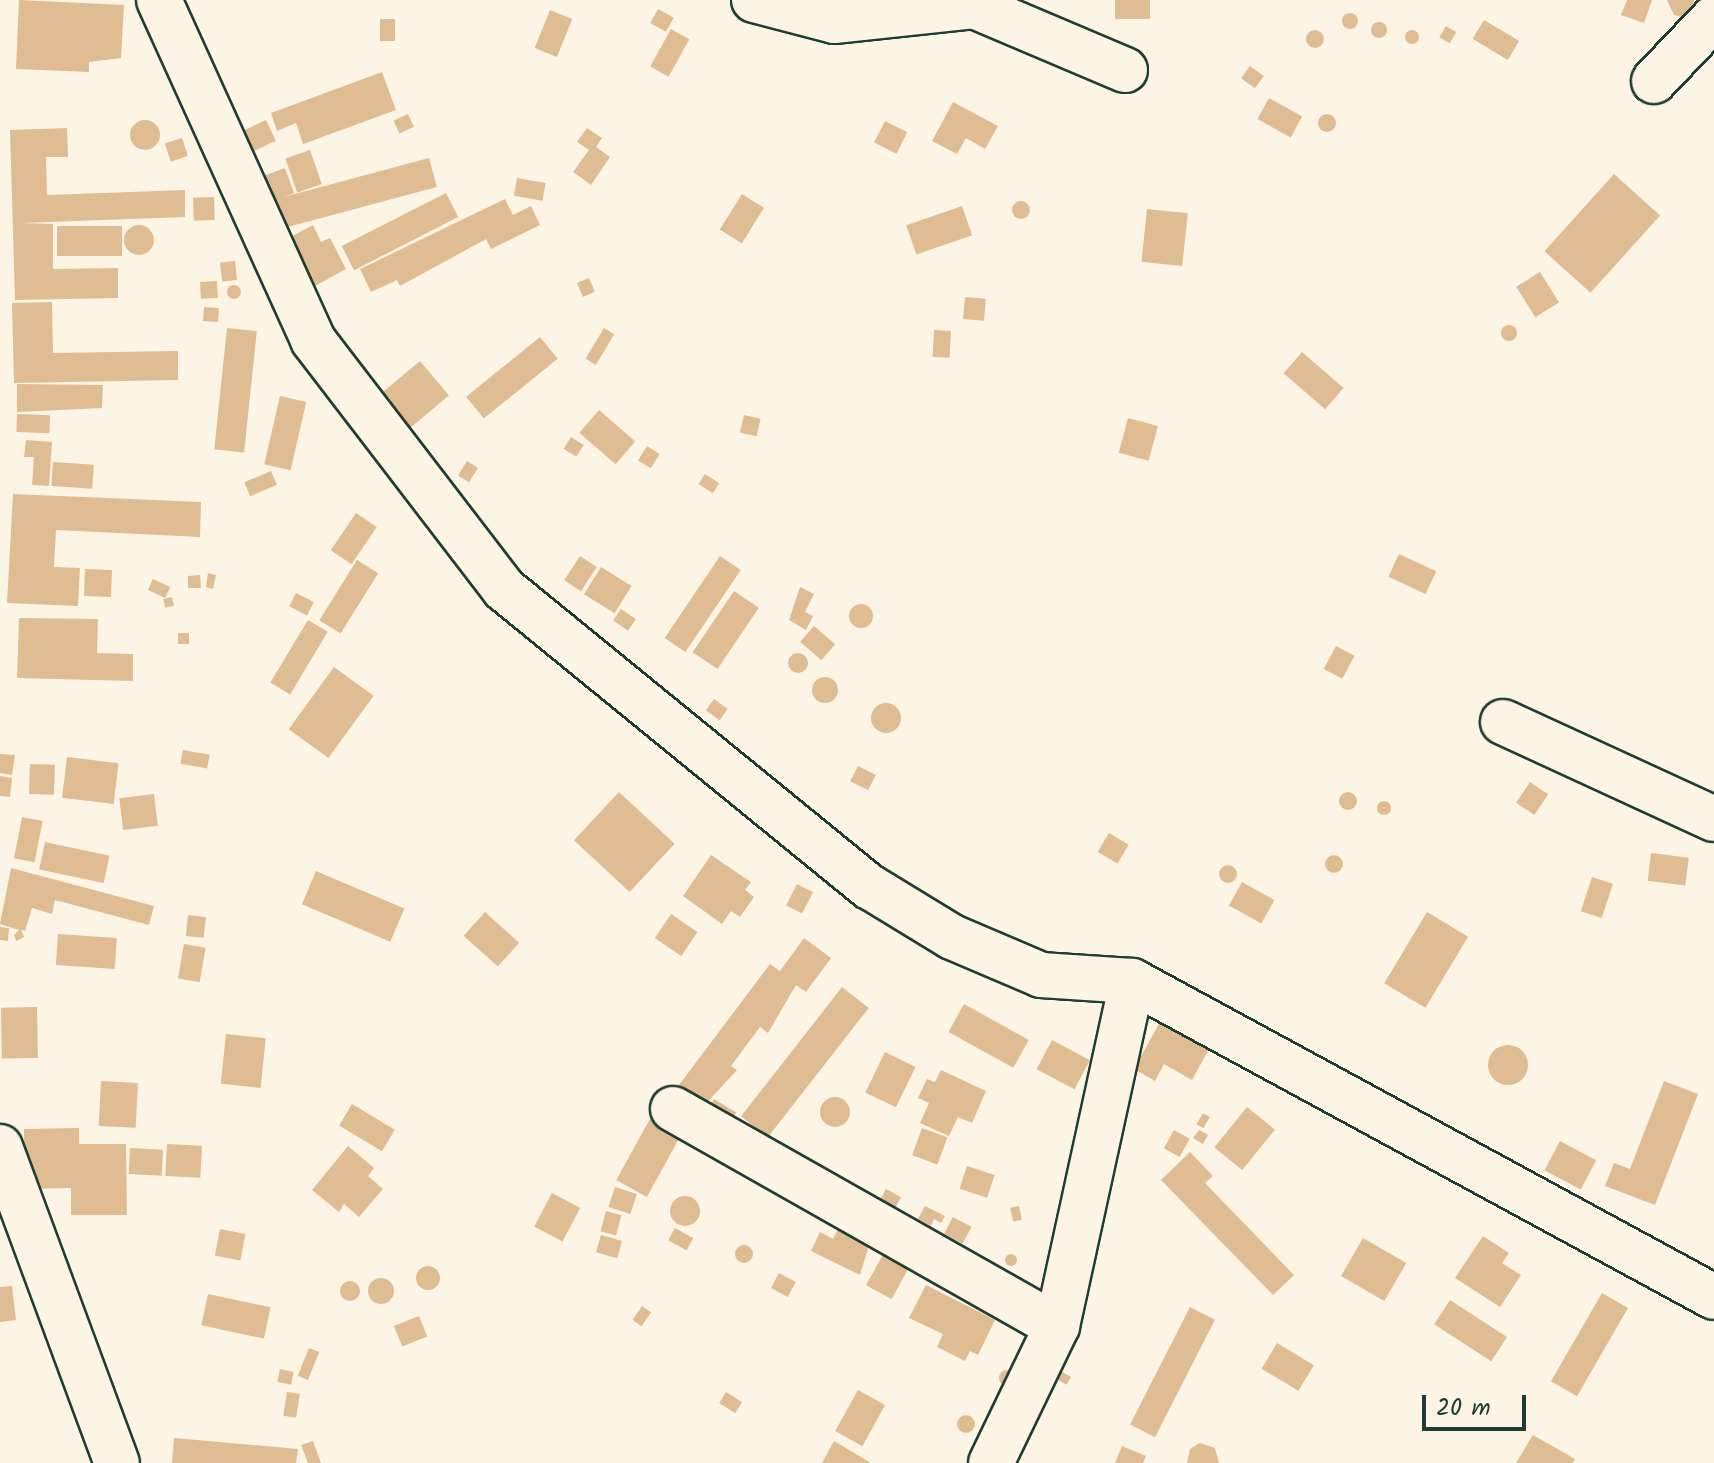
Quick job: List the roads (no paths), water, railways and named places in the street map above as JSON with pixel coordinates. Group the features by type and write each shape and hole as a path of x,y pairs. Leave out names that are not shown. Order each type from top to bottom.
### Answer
{"street":[{"path":"159,0 313,340 504,589 870,887 952,937 1041,975 1132,981 1714,1297"},
{"path":"754,0 834,21 974,6 1125,70"},
{"path":"1654,81 1714,18"},
{"path":"1503,722 1714,819"},
{"path":"991,1463 1057,1326 1132,981"},
{"path":"673,1109 1057,1326"},
{"path":"0,1147 117,1463"}]}
